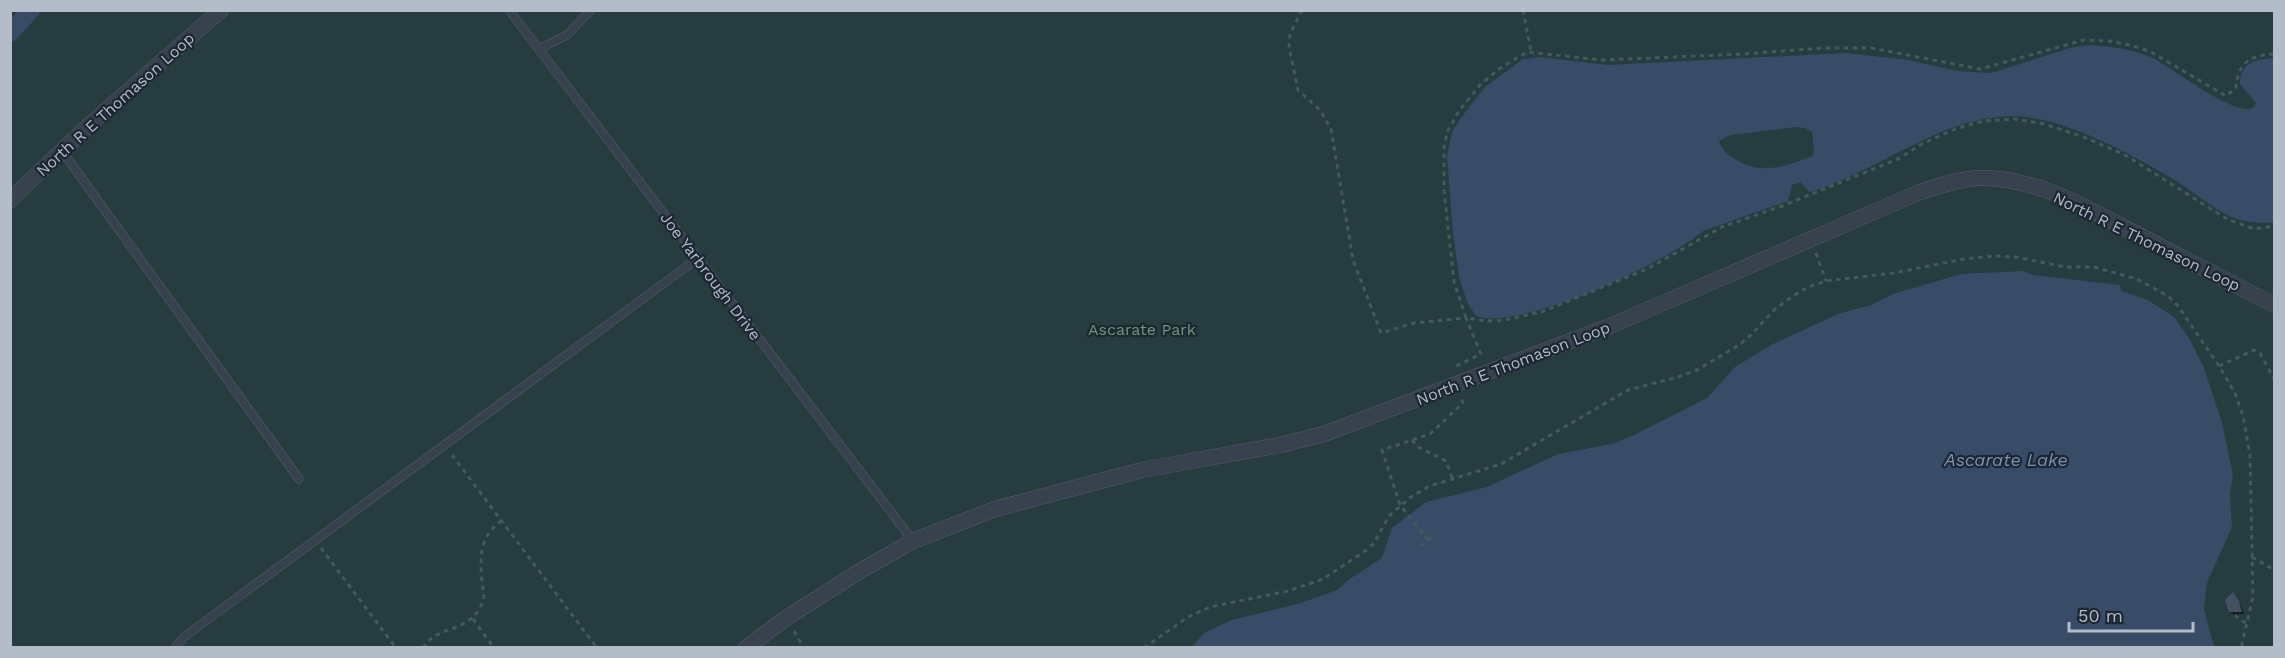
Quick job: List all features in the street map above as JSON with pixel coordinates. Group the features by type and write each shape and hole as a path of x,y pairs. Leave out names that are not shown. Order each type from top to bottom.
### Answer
{"street":[{"name":"North R E Thomason Loop","path":"10,200 166,56 221,10"},
{"name":"North R E Thomason Loop","path":"746,648 786,618 860,571 913,541 995,510 1098,480 1280,445 1324,434 1610,326 1920,192 1951,182 1978,178 2036,187 2079,204 2274,305"}],"lane":[{"name":"Joe Yarbrough Drive","path":"508,10 913,541"},
{"path":"539,49 567,35 591,10"},
{"path":"62,151 299,479"},
{"path":"175,648 184,637 698,258"}],"path":[{"path":"1302,10 1290,34 1289,46 1298,90 1320,110 1331,129 1353,260 1381,333"},
{"path":"1523,10 1531,52"},
{"path":"1466,318 1454,282 1444,190 1444,148 1447,132 1459,111 1480,85 1518,57 1531,52 1602,60 1823,48 1871,48 1980,69 2084,40 2110,41 2151,52 2226,96 2236,88 2236,79 2241,65 2262,54 2274,54"},
{"path":"1144,648 1198,611 1288,591 1335,573 1374,543 1389,516 1400,505 1430,486 1489,469 1522,454 1628,390 1697,370 1739,345 1775,309 1808,287 1826,281 1886,274 1964,259 1995,256 2016,257 2065,267 2094,267 2138,279 2168,296 2219,366 2235,393 2243,416 2250,455 2253,597 2241,648"},
{"path":"1823,268 1826,281"},
{"path":"2219,366 2254,350 2260,353 2274,379"},
{"path":"1412,440 1418,447 1446,461 1452,478"},
{"path":"444,445 597,648"},
{"path":"1400,505 1428,540"},
{"path":"423,648 438,634 473,619 484,599 481,548 489,530 501,521"},
{"path":"1421,546 1436,534"},
{"path":"315,540 396,648"},
{"path":"2252,557 2274,570"},
{"path":"2235,615 2241,621 2248,623"},
{"path":"786,618 804,648"},
{"path":"473,619 494,648"}],"green space":[{"name":"Ascarate Park","path":"10,11 2274,11 2274,647 11,647"}],"water":[{"path":"2096,45 2144,54 2161,62 2217,98 2243,109 2253,108 2256,103 2240,84 2246,66 2262,59 2274,58 2274,222 2258,223 2232,217 2173,179 2094,137 2050,122 2029,117 2009,116 1982,119 1957,126 1860,172 1810,192 1800,182 1792,185 1788,201 1703,231 1659,260 1627,276 1557,304 1525,314 1497,318 1476,316 1467,302 1459,277 1453,233 1447,157 1452,132 1485,87 1523,59 1539,57 1608,65 1846,53 1908,60 1957,71 1991,73 2070,48","holes":["1796,127 1812,132 1813,156 1773,168 1744,164 1727,153 1719,141 1730,135"]},
{"name":"Ascarate Lake","path":"2023,271 2033,275 2120,285 2121,291 2148,300 2174,317 2190,340 2204,368 2222,423 2233,475 2230,494 2232,527 2207,583 2204,609 2214,647 1192,647 1204,633 1232,620 1301,603 1337,590 1382,558 1392,528 1426,502 1487,487 1558,454 1612,444 1632,436 1707,398 1735,367 1771,345 1838,314 1871,305 1893,294 1961,274"}],"building":[{"path":"2233,592 2242,612 2229,612 2225,600"}],"waterway":[{"path":"10,33 31,10"}]}
